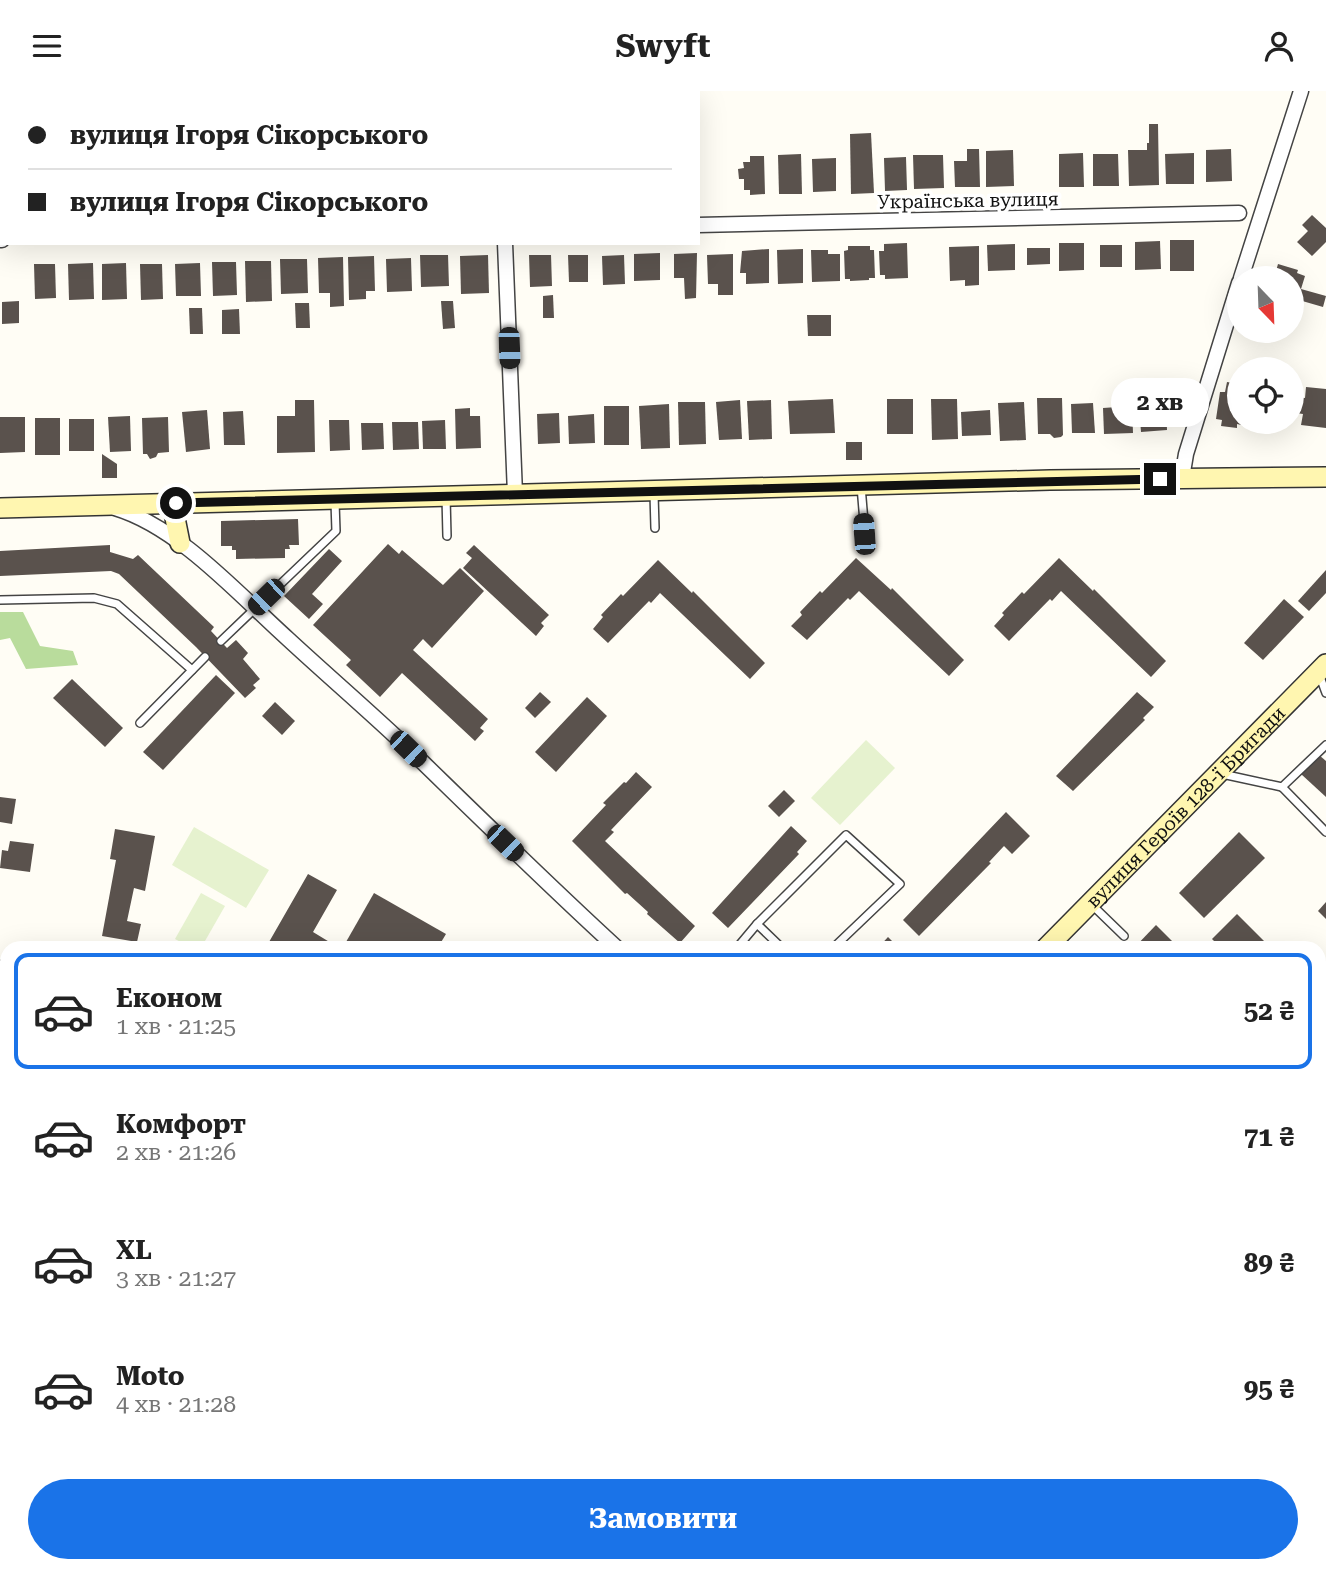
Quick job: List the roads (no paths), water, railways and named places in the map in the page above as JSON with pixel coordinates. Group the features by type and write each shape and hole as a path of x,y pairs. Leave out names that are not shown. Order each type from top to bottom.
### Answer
{"street":[{"path":"1245,266 1301,91"},
{"name":"Українська вулиця","path":"700,225 1238,213"},
{"path":"505,245 515,494"},
{"path":"1181,478 1227,322"},
{"path":"0,508 861,485 1326,477"},
{"path":"176,503 174,513 180,543"},
{"path":"106,505 146,521 180,543 408,749 609,941"},
{"name":"вулиця Героїв 128-ї Бригади","path":"1053,941 1322,668"}],"lane":[{"path":"861,485 864,534"},
{"path":"654,490 655,528"},
{"path":"446,496 447,536"},
{"path":"221,642 336,531 334,499"},
{"path":"0,600 94,598 117,604 192,670"},
{"path":"139,723 205,657"},
{"path":"1322,668 1326,693"},
{"path":"1282,787 1326,745"},
{"path":"1218,773 1282,787 1326,832"},
{"path":"743,941 846,835 900,884 839,941"},
{"path":"1090,903 1124,936"},
{"path":"757,924 775,941"}]}
